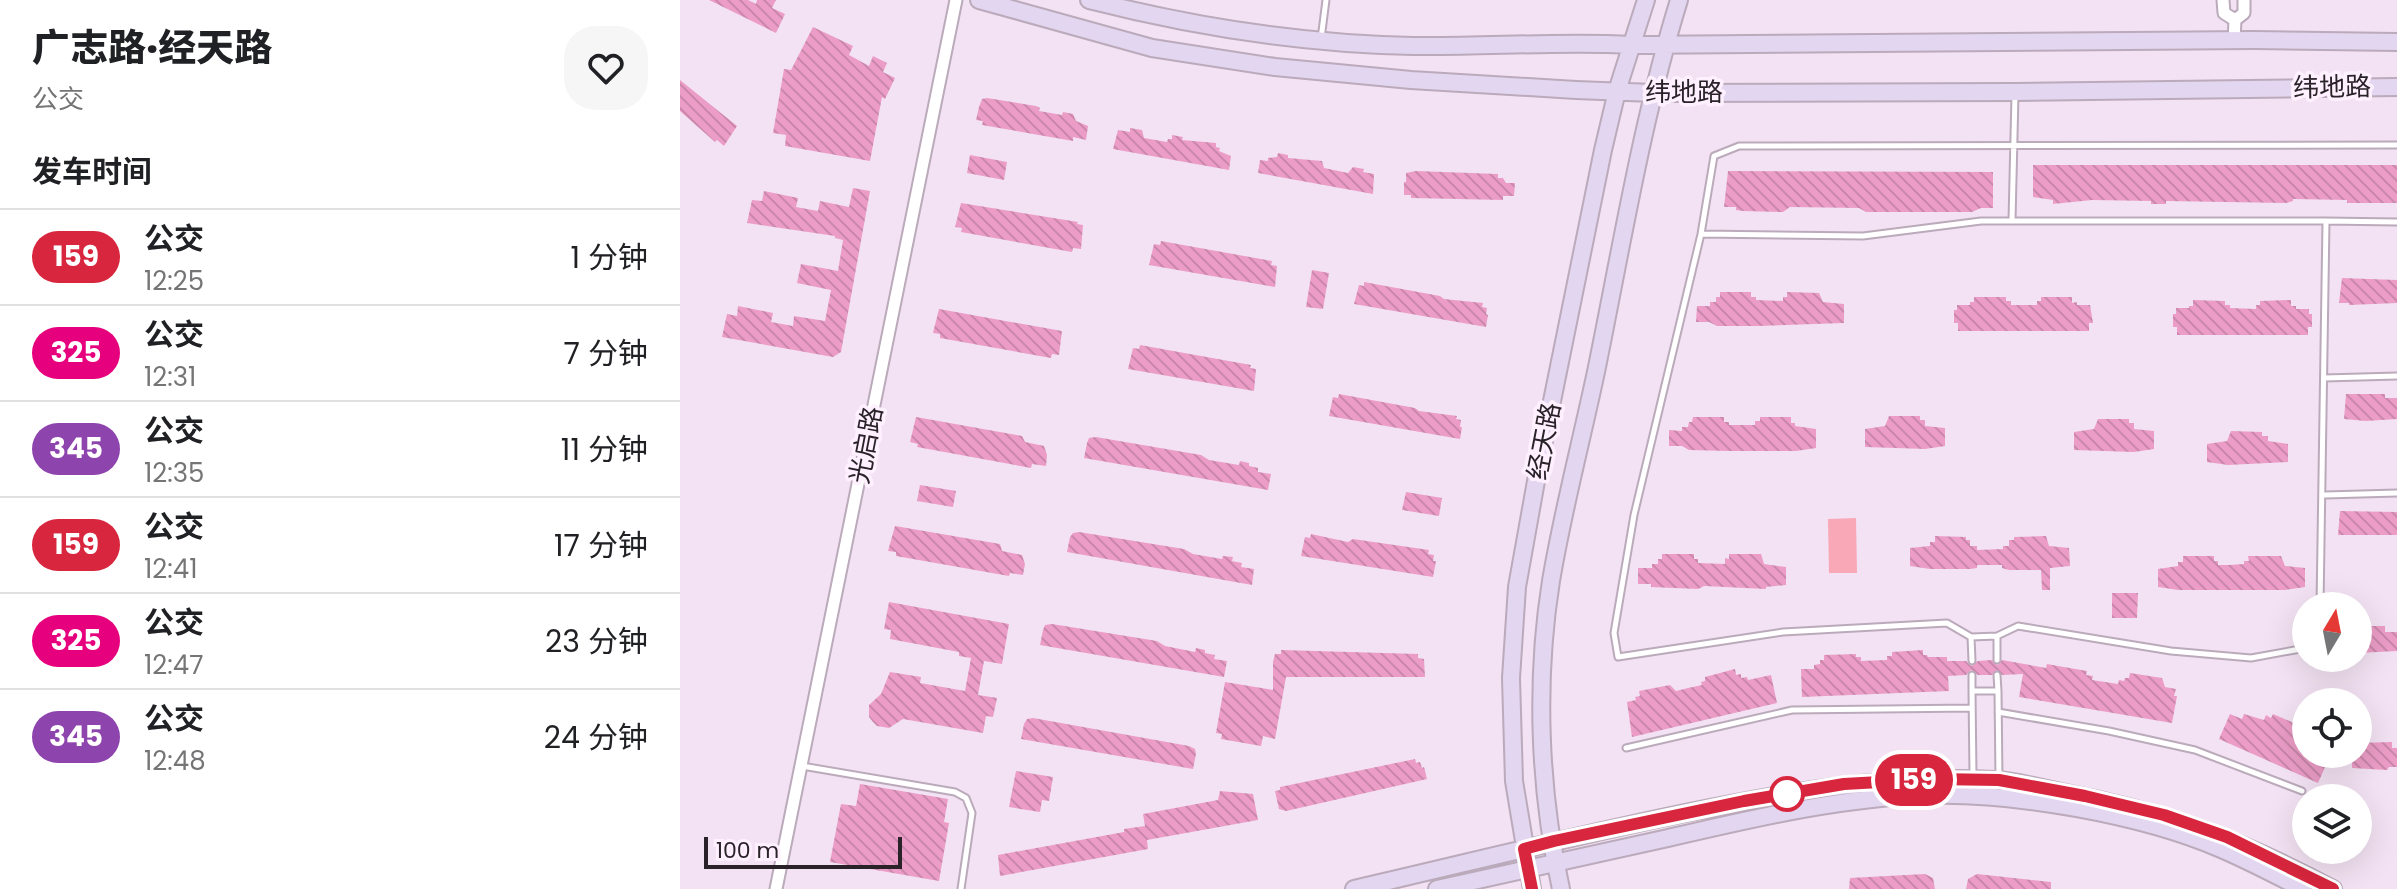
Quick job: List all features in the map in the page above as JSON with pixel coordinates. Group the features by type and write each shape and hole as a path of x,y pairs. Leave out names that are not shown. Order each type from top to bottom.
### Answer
{"main road":[{"name":"纬地路","path":"979,0 1152,48 1275,67 1411,80 1653,93 2397,87"},
{"name":"纬地路","path":"1089,0 1219,28 1278,37 1412,46 1580,42 1632,45 2397,42"},
{"name":"经天路","path":"1532,889 1514,781 1511,678 1517,587 1540,456 1617,91 1646,0"},
{"name":"经天路","path":"1561,889 1546,780 1541,678 1551,582 1653,93 1679,0"},
{"path":"1354,889 1554,841 1744,801 1844,784 1934,779 1999,780 2164,815 2227,837 2333,889"},
{"path":"1437,889 1752,819 1844,803 1931,795 2002,798 2081,809 2151,826 2219,848 2303,889"}],"street":[{"name":"光启路","path":"776,889 956,0"},
{"path":"2223,0 2224,13 2235,20"},
{"path":"2234,41 2235,20 2244,13 2244,0"}],"lane":[{"path":"1321,40 1326,0"},
{"path":"2012,221 2015,92"},
{"path":"2292,651 2251,658 2171,651 2018,626 1997,636 1971,637 1947,623 1783,632 1618,657 1614,633 1634,515 1701,234 1714,156 1739,146 2397,145"},
{"path":"1701,234 1863,236 1981,221 2397,222"},
{"path":"2320,592 2326,221"},
{"path":"2324,378 2397,376"},
{"path":"2325,495 2397,493"},
{"path":"1997,636 1997,660"},
{"path":"1971,637 1972,661"},
{"path":"1972,675 1973,780"},
{"path":"1997,675 1999,780"},
{"path":"1972,691 1998,691"},
{"path":"1626,748 1792,710 1972,708"},
{"path":"1998,712 2195,750 2292,787"},
{"path":"801,766 955,792 966,798 972,818 961,889"}],"shaded area":[{"path":"1856,518 1857,573 1829,573 1828,519"}],"building":[{"path":"709,0 748,0 756,4 757,0 776,0 772,8 785,14 776,33"},
{"path":"813,27 853,46 849,55 869,66 873,56 887,63 883,72 895,78 885,99 882,97 870,161 785,146 786,135 773,133 784,69 791,70"},
{"path":"680,80 737,126 724,146 717,140 715,142 680,111"},
{"path":"982,99 1036,106 1040,108 1039,111 1073,114 1076,121 1088,126 1086,140 1073,137 1073,141 982,125 983,121 976,120"},
{"path":"1130,128 1142,130 1144,138 1167,142 1172,135 1183,137 1182,140 1216,143 1219,151 1231,156 1229,170 1113,149 1118,130 1130,132"},
{"path":"1278,153 1288,155 1288,158 1322,161 1324,168 1348,173 1353,167 1364,169 1363,172 1374,174 1373,194 1258,173 1260,160 1268,161 1268,158 1277,157"},
{"path":"970,155 1007,162 1004,180 967,173"},
{"path":"2033,165 2397,165 2397,203 2293,199 2286,203 2166,201 2166,204 2151,204 2151,201 2092,200 2053,204 2053,200 2033,197"},
{"path":"1728,171 1993,172 1993,208 1972,212 1866,212 1859,208 1790,207 1783,212 1743,211 1736,210 1736,207 1724,207"},
{"path":"1406,173 1498,174 1498,178 1503,178 1506,183 1515,183 1514,196 1503,196 1503,200 1411,198 1411,195 1404,195 1404,182"},
{"path":"853,188 870,191 841,352 833,357 722,337 727,314 737,316 738,306 773,313 771,322 793,326 794,316 825,321 831,290 797,283 801,264 838,271 843,240 835,236 747,223 752,200 762,201 764,191 798,198 796,207 818,211 820,201 849,207"},
{"path":"961,203 1078,222 1083,225 1081,249 1073,248 1072,252 961,232 962,228 955,227"},
{"path":"1161,241 1272,261 1271,265 1277,266 1275,287 1149,265 1154,244 1160,245"},
{"path":"1312,270 1329,273 1323,309 1306,307"},
{"path":"2342,278 2397,280 2397,303 2339,303"},
{"path":"1364,282 1444,299 1483,303 1482,307 1487,308 1488,315 1486,327 1354,304 1359,285 1364,286"},
{"path":"1720,292 1751,292 1751,297 1756,297 1756,300 1783,301 1787,292 1819,293 1823,302 1844,304 1844,323 1717,326 1709,322 1696,322 1697,306 1710,306 1710,302 1716,302 1716,297 1720,297"},
{"path":"1974,297 2006,297 2011,305 2037,305 2041,297 2072,297 2072,303 2090,305 2093,323 2089,323 2089,331 1958,331 1958,323 1954,323 1954,310 1957,310 1957,305 1970,305"},
{"path":"2193,300 2225,301 2230,308 2256,309 2260,301 2291,300 2291,306 2296,306 2296,309 2309,309 2312,327 2308,327 2308,335 2177,335 2177,327 2173,327 2173,314 2176,314 2176,308 2193,306"},
{"path":"939,309 1062,331 1059,355 1052,354 1051,358 940,338 940,334 933,333"},
{"path":"1140,345 1251,365 1250,368 1256,369 1254,391 1128,369 1133,348 1139,349"},
{"path":"1339,394 1457,416 1462,427 1460,439 1329,416 1333,397 1338,398"},
{"path":"2346,394 2385,394 2385,398 2397,398 2397,419 2344,419"},
{"path":"1889,416 1920,416 1920,420 1925,420 1925,426 1945,428 1945,446 1925,449 1865,447 1865,429 1885,426"},
{"path":"916,417 1022,436 1025,442 1044,446 1046,466 1032,464 1031,468 917,447 918,444 910,442"},
{"path":"1693,417 1724,417 1724,422 1729,422 1729,425 1755,425 1760,417 1791,417 1791,423 1795,426 1816,429 1816,448 1729,451 1669,446 1669,430 1682,431 1682,427 1688,427"},
{"path":"2098,419 2129,419 2129,423 2134,423 2134,429 2154,431 2154,449 2134,452 2074,450 2074,432 2094,429"},
{"path":"2231,431 2262,432 2262,436 2268,436 2268,441 2288,444 2288,462 2228,465 2207,462 2207,444 2227,441"},
{"path":"1089,438 1201,455 1209,460 1239,465 1240,461 1249,463 1249,466 1258,468 1258,472 1271,474 1268,490 1084,458"},
{"path":"920,485 956,491 953,507 917,501"},
{"path":"1406,492 1442,498 1439,516 1402,510"},
{"path":"2340,511 2397,512 2397,535 2338,535"},
{"path":"895,526 1000,544 1002,551 1022,555 1025,564 1023,575 1010,573 1009,576 896,556 896,552 888,551"},
{"path":"1079,532 1184,549 1193,554 1222,559 1223,556 1233,557 1232,561 1242,563 1241,567 1254,569 1252,585 1067,552 1070,537"},
{"path":"1311,534 1348,542 1353,539 1429,550 1428,554 1434,555 1433,561 1436,561 1433,577 1301,556 1305,537 1310,538"},
{"path":"1935,536 1966,537 1970,540 1970,546 1977,546 1977,550 2003,549 2014,537 2046,536 2049,546 2069,548 2070,566 2050,568 2050,590 2042,590 2041,570 2009,570 2002,568 2002,565 1977,565 1977,568 1970,569 1910,566 1910,548 1930,546 1930,542 1935,542"},
{"path":"1662,554 1694,554 1698,563 1725,564 1729,554 1761,554 1764,564 1786,567 1786,585 1766,589 1704,586 1698,589 1638,584 1638,568 1652,568 1652,564 1658,564 1658,559 1662,559"},
{"path":"2183,556 2214,556 2218,565 2229,565 2244,564 2244,561 2249,561 2248,556 2281,556 2285,566 2305,568 2305,587 2285,590 2178,590 2158,587 2158,569 2178,566 2178,562 2183,562"},
{"path":"2112,593 2138,593 2137,618 2112,618"},
{"path":"889,602 1009,624 1002,664 984,661 978,695 997,698 993,717 986,716 983,733 903,719 889,728 877,726 869,717 869,705 881,694 890,672 921,677 920,683 965,691 971,658 959,656 959,652 890,639 891,630 884,629"},
{"path":"1045,625 1157,641 1165,646 1195,652 1196,648 1205,650 1205,653 1215,655 1214,659 1227,661 1224,677 1040,645"},
{"path":"2372,626 2385,626 2385,632 2397,632 2397,651 2372,652"},
{"path":"1281,650 1418,654 1418,658 1424,659 1425,677 1286,677 1275,739 1263,736 1261,746 1221,739 1222,734 1216,733 1225,682 1273,690 1273,662 1275,654 1281,654"},
{"path":"1923,650 1923,655 1928,657 1947,657 1947,661 1966,661 1971,666 1978,661 1992,660 1998,665 2002,660 2046,668 2047,664 2087,671 2086,675 2093,676 2092,680 2118,684 2119,680 2129,678 2130,673 2162,678 2165,687 2176,689 2172,723 2019,697 2023,674 2002,675 1997,670 1992,675 1978,675 1971,670 1966,675 1948,676 1949,691 1802,697 1801,669 1814,669 1814,665 1824,660 1824,655 1856,654 1861,661 1887,660 1892,652"},
{"path":"1735,669 1736,675 1741,674 1741,678 1747,677 1748,680 1771,675 1777,703 1632,737 1627,702 1636,700 1635,697 1640,696 1639,691 1670,685 1676,691 1702,685 1705,677"},
{"path":"2230,714 2242,719 2244,714 2264,720 2266,715 2271,718 2273,714 2292,722 2292,768 2325,768 2318,783 2219,739"},
{"path":"1027,719 1189,746 1195,749 1196,754 1193,769 1021,739 1024,724"},
{"path":"2392,742 2392,748 2397,748 2397,767 2387,770 2352,768 2372,768 2372,743"},
{"path":"1415,759 1424,767 1427,779 1286,811 1279,809 1275,791 1280,787"},
{"path":"1016,771 1053,777 1049,801 1042,800 1040,812 1009,807"},
{"path":"860,784 948,799 944,822 949,823 939,881 830,862 841,804 856,806"},
{"path":"1220,791 1253,794 1258,820 1147,840 1148,849 1000,876 998,855 1145,826 1143,814 1218,800"},
{"path":"1925,874 1933,878 1935,889 1849,889 1850,878"},
{"path":"1977,874 2051,882 2051,889 1966,889 1968,879"}],"bus line":[{"name":"159","path":"1532,889 1524,849 1744,801 1844,784 1934,779 1999,780 2164,815 2227,837 2333,889"}]}
